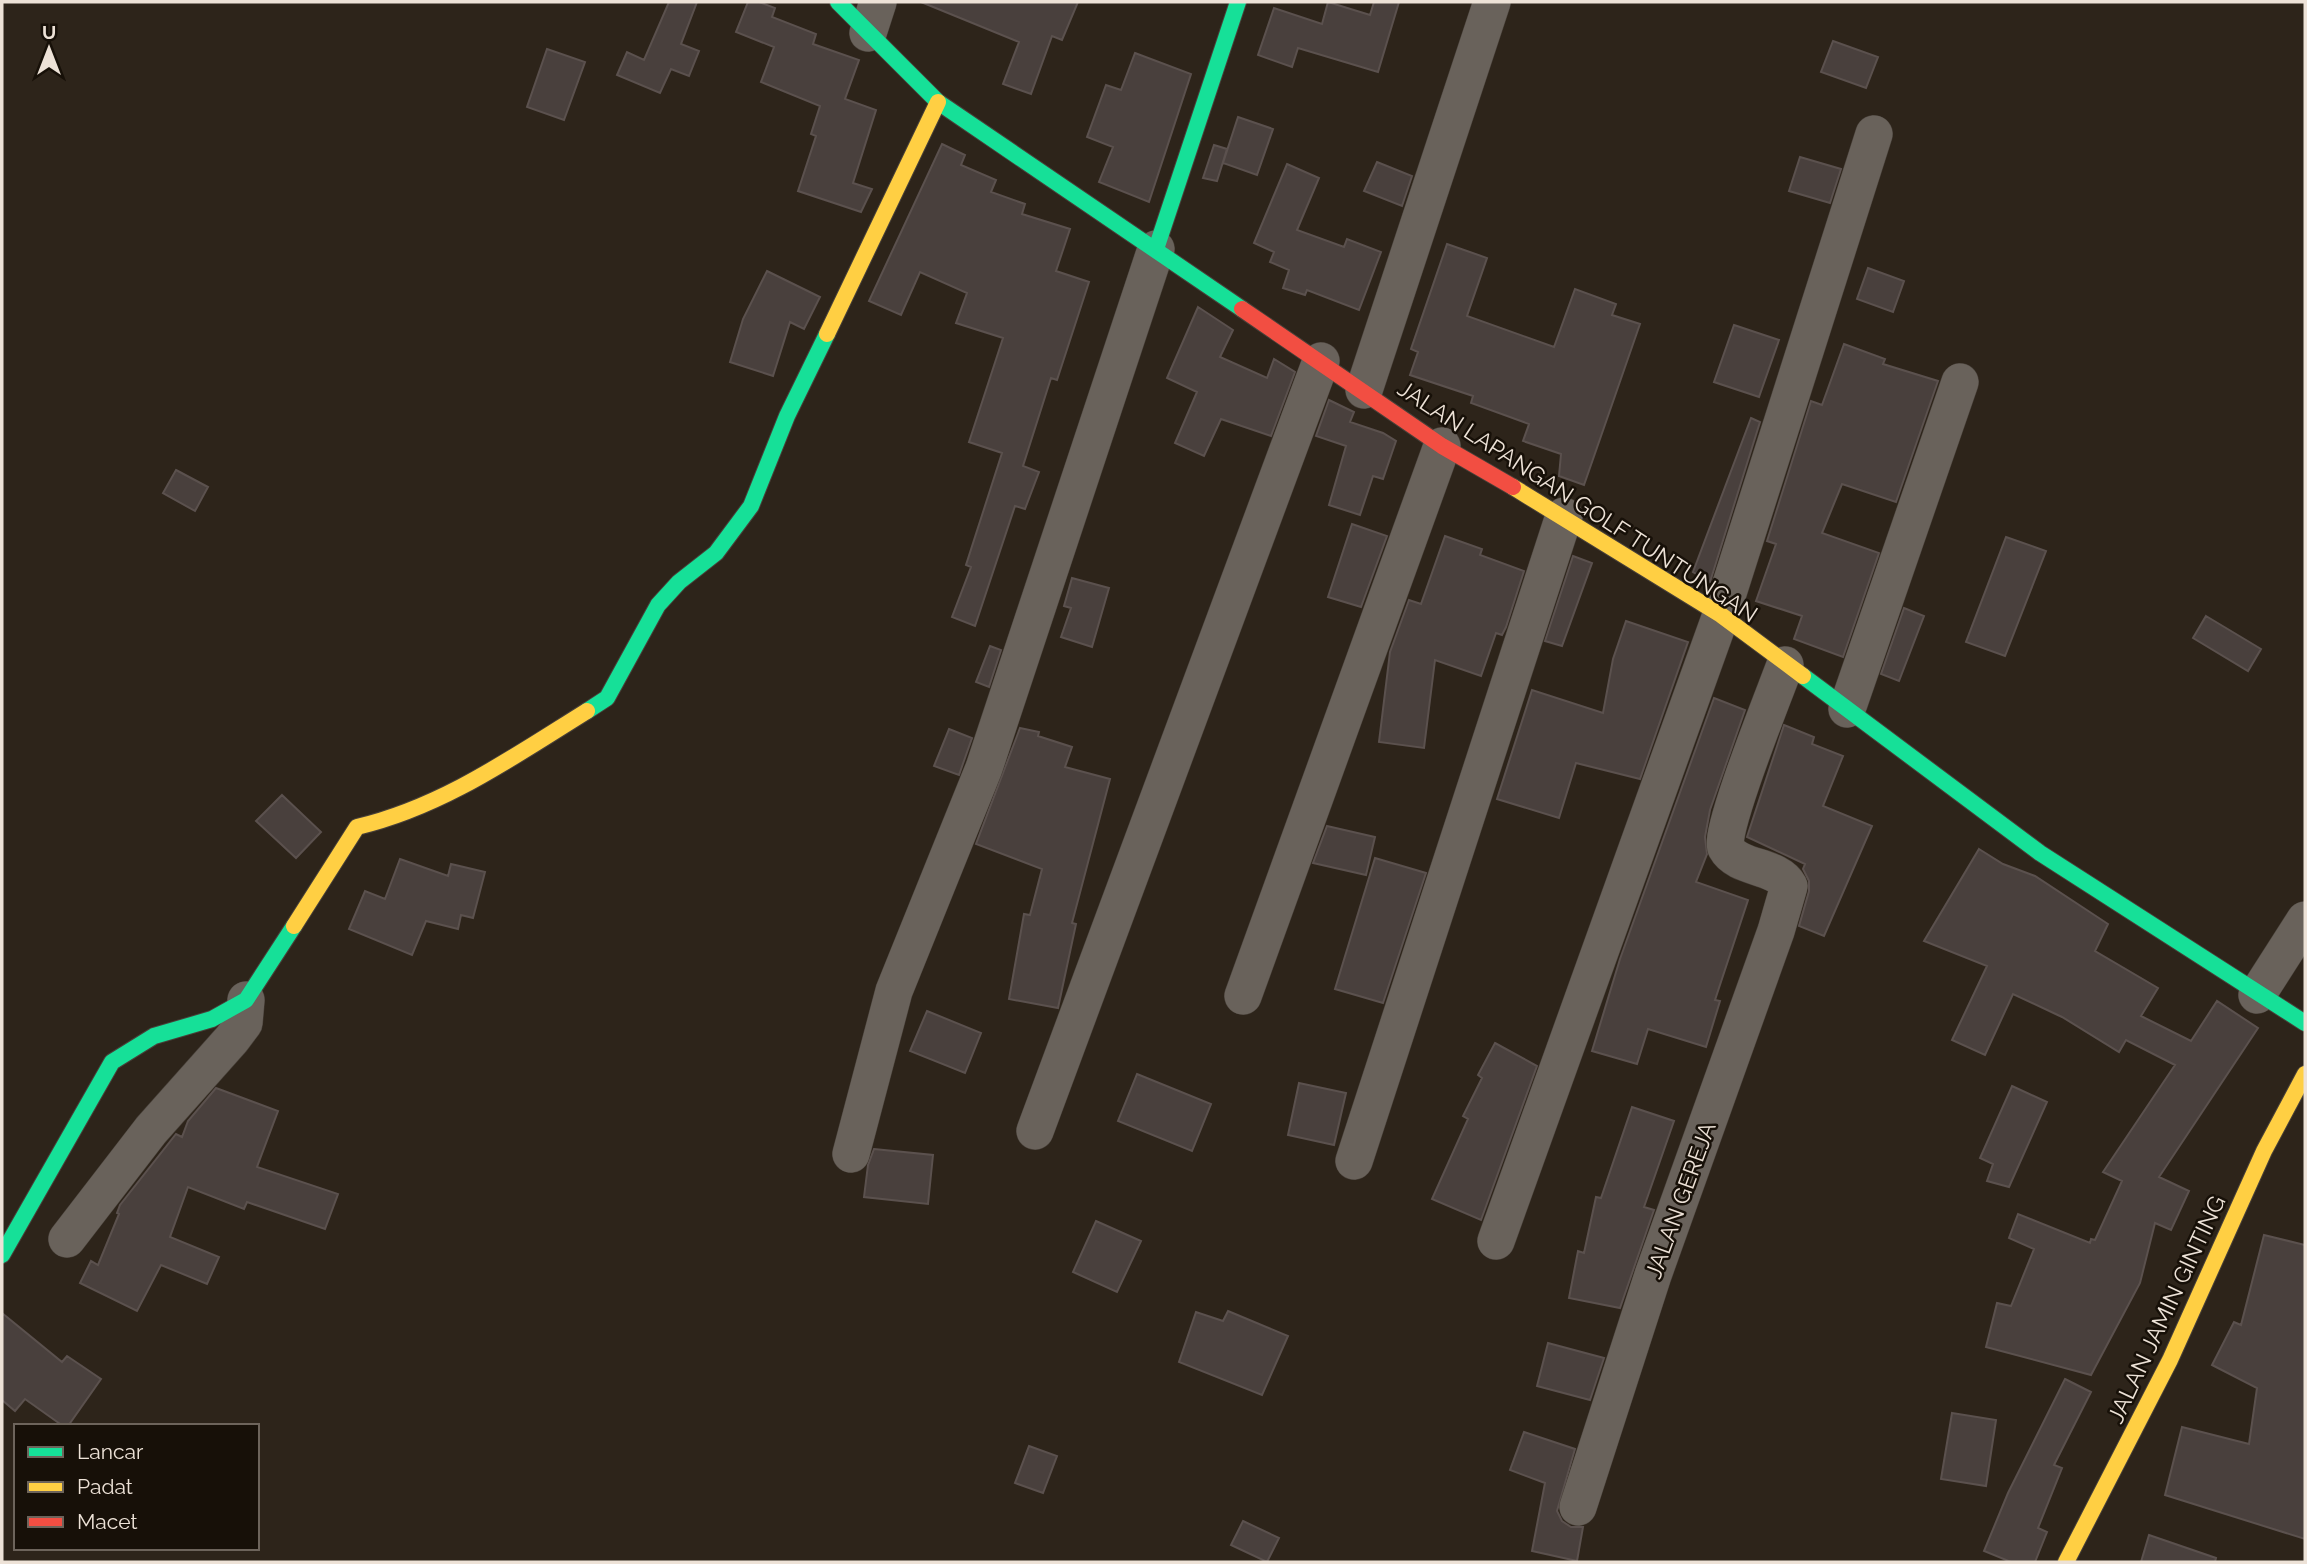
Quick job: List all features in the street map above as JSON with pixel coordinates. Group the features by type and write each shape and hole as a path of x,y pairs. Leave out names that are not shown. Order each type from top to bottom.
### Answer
{"main road":[{"name":"JALAN LAPANGAN GOLF TUNTUNGAN","path":"838,2 873,17 938,102 1364,390 1442,446 1564,516 1721,615 2039,853 2257,995 2305,1023"},
{"path":"1156,249 1238,2"},
{"path":"2,1255 112,1062 154,1036 212,1019 246,1000 357,827 382,821 463,788 607,698 658,605 679,582 716,553 751,506 788,416 938,102"},
{"name":"JALAN JAMIN GINTING","path":"2066,1562 2170,1360 2264,1151 2305,1074"}],"street":[{"path":"1364,390 1492,2"},
{"path":"1496,1241 1721,615 1874,134"},
{"path":"850,1154 894,991 984,768 1156,249"},
{"path":"1035,1131 1321,361"},
{"path":"1847,709 1960,382"},
{"path":"1244,996 1442,446"},
{"path":"1354,1161 1564,516"},
{"name":"JALAN GEREJA","path":"1578,1507 1653,1275 1776,931 1785,887 1726,850 1724,841 1735,800 1785,665"},
{"path":"2257,995 2305,920"},
{"path":"67,1239 150,1130 232,1040 244,1023 246,1000"}],"building":[{"path":"669,2 697,2 681,44 699,51 689,76 671,69 660,93 617,75 627,52 644,60"},
{"path":"748,2 759,2 775,8 772,17 816,34 813,44 859,60 845,99 876,110 853,183 872,189 861,212 798,191 816,136 811,134 820,106 761,82 774,47 736,32"},
{"path":"921,2 1078,2 1062,40 1052,36 1031,94 1003,84 1019,42"},
{"path":"1328,2 1370,15 1374,2 1399,2 1378,72 1298,48 1292,67 1258,55 1274,8 1322,24"},
{"path":"1833,41 1878,57 1866,88 1821,72"},
{"path":"547,49 585,62 564,120 527,107"},
{"path":"1135,53 1191,74 1149,202 1099,182 1113,147 1087,137 1106,85 1121,90"},
{"path":"1238,117 1273,129 1257,175 1223,163"},
{"path":"942,144 965,155 961,165 996,180 991,192 1025,204 1022,214 1070,229 1056,271 1089,282 1057,380 1051,378 1023,466 1039,472 1025,509 1015,506 975,626 952,617 971,567 966,565 1002,453 969,442 1003,338 956,323 967,293 920,272 901,315 869,301"},
{"path":"1214,145 1227,149 1217,181 1203,178"},
{"path":"1800,157 1841,169 1830,203 1789,191"},
{"path":"1377,162 1412,176 1402,206 1364,191"},
{"path":"1287,164 1319,178 1297,230 1344,247 1347,239 1381,252 1359,310 1307,290 1305,295 1283,288 1289,270 1270,262 1274,252 1254,243"},
{"path":"1447,244 1487,258 1467,316 1554,347 1575,289 1616,304 1612,315 1640,324 1584,485 1559,476 1561,454 1523,441 1529,424 1471,403 1473,396 1410,375 1418,352 1411,349"},
{"path":"1868,268 1904,281 1893,312 1857,299"},
{"path":"767,271 820,297 804,329 790,322 773,376 730,362 743,319"},
{"path":"1198,307 1233,330 1220,357 1267,378 1274,359 1295,372 1271,436 1221,419 1204,456 1175,443 1197,392 1167,378"},
{"path":"1734,325 1779,340 1759,397 1714,382"},
{"path":"1844,344 1885,359 1883,364 1938,381 1896,502 1842,484 1822,533 1879,553 1843,657 1794,639 1802,616 1756,601 1776,544 1767,541 1811,401 1822,405"},
{"path":"1329,400 1354,412 1350,422 1383,433 1396,441 1383,479 1373,476 1360,515 1329,505 1346,446 1316,436"},
{"path":"1751,418 1760,422 1710,582 1693,572"},
{"path":"176,470 208,487 195,511 163,493"},
{"path":"1352,524 1387,536 1361,607 1328,597"},
{"path":"1445,536 1482,549 1480,555 1524,571 1506,627 1502,635 1496,633 1481,676 1435,660 1424,748 1379,742 1390,652 1409,600 1421,604"},
{"path":"2006,537 2046,551 2005,656 1966,642"},
{"path":"1573,556 1592,563 1562,646 1545,641"},
{"path":"1072,578 1109,588 1092,647 1061,637 1071,608 1064,606"},
{"path":"1904,608 1924,616 1899,681 1881,674"},
{"path":"2206,616 2261,649 2248,671 2193,638"},
{"path":"1626,621 1688,642 1640,779 1576,763 1559,818 1497,799 1532,690 1603,713 1613,659"},
{"path":"990,646 1001,650 989,687 976,682"},
{"path":"1714,698 1745,710 1710,810 1705,837 1707,854 1696,882 1748,900 1715,1000 1720,1001 1706,1047 1648,1029 1637,1064 1592,1051 1620,959"},
{"path":"1784,725 1814,737 1812,744 1843,756 1823,806 1872,826 1824,936 1799,926 1809,891 1809,881 1803,869 1805,864 1747,837"},
{"path":"1020,728 1039,732 1038,736 1072,747 1065,767 1110,779 1072,923 1076,924 1058,1008 1009,999 1024,914 1030,915 1042,869 976,844"},
{"path":"949,729 972,738 959,775 934,766"},
{"path":"282,795 321,832 296,858 256,821"},
{"path":"1327,826 1375,837 1366,875 1313,863"},
{"path":"1979,849 2003,864 2035,876 2108,924 2095,951 2158,988 2141,1016 2191,1041 2217,1001 2258,1028 2159,1177 2189,1191 2171,1230 2155,1223 2140,1283 2091,1375 1986,1347 1997,1303 2011,1306 2034,1249 2009,1238 2018,1214 2090,1243 2091,1239 2095,1240 2122,1181 2103,1172 2175,1065 2126,1040 2119,1052 2062,1017 2013,994 1985,1055 1952,1040 1987,966 1924,941"},
{"path":"1375,858 1426,873 1383,1003 1335,989"},
{"path":"400,859 448,876 451,864 485,872 473,918 461,915 458,929 426,921 412,955 349,929 365,891 385,899"},
{"path":"927,1011 981,1033 965,1073 910,1051"},
{"path":"1495,1043 1537,1066 1481,1220 1432,1199 1468,1119 1463,1116 1482,1078 1478,1075"},
{"path":"1137,1074 1211,1104 1192,1151 1118,1121"},
{"path":"1299,1083 1346,1093 1334,1145 1288,1135"},
{"path":"2012,1086 2047,1102 2009,1187 1987,1181 1993,1164 1980,1158"},
{"path":"216,1088 278,1111 257,1167 338,1194 325,1229 247,1202 244,1209 188,1187 170,1237 219,1257 207,1284 161,1265 137,1311 80,1283 91,1261 98,1265 119,1214 120,1205 176,1134 182,1137 188,1121"},
{"path":"1632,1107 1674,1121 1644,1207 1654,1210 1620,1308 1569,1298 1578,1251 1584,1253 1596,1197 1601,1198"},
{"path":"874,1149 933,1155 928,1204 864,1197 868,1165"},
{"path":"1096,1221 1141,1241 1117,1292 1073,1272"},
{"path":"2264,1235 2305,1245 2305,1539 2165,1495 2182,1427 2249,1444 2257,1388 2212,1365 2234,1322 2241,1325"},
{"path":"1228,1311 1288,1336 1262,1395 1179,1362 1196,1312 1223,1321"},
{"path":"2,1313 62,1362 67,1356 101,1379 69,1424 60,1424 25,1399 15,1411 2,1400"},
{"path":"1548,1343 1604,1358 1590,1400 1537,1386"},
{"path":"2065,1379 2091,1392 2054,1465 2062,1468 2038,1528 2047,1532 2035,1562 2011,1562 1984,1551 2008,1493"},
{"path":"1952,1413 1996,1420 1986,1486 1941,1479"},
{"path":"1524,1432 1575,1449 1557,1511 1562,1521 1571,1527 1583,1527 1577,1561 1532,1551 1545,1483 1510,1470"},
{"path":"1029,1446 1057,1456 1043,1493 1015,1483"},
{"path":"1243,1521 1279,1538 1267,1562 1231,1545"},
{"path":"2149,1535 2216,1558 2215,1562 2141,1562"}],"traffic: fast":[{"path":"838,2 938,102 1242,309"},
{"path":"1156,249 1238,2"},
{"path":"587,711 607,698 658,605 679,582 716,553 751,506 787,416 827,334"},
{"path":"1803,676 2040,853 2305,1023"},
{"path":"2,1255 112,1062 154,1036 212,1019 246,1000 294,926"}],"traffic: slow":[{"path":"827,334 938,102"},
{"path":"1513,487 1721,615 1803,676"},
{"path":"294,926 357,827 388,818 448,794 587,711"},
{"path":"2066,1562 2170,1360 2264,1151 2305,1074"}],"traffic: jam":[{"path":"1242,309 1442,446 1513,487"}]}
